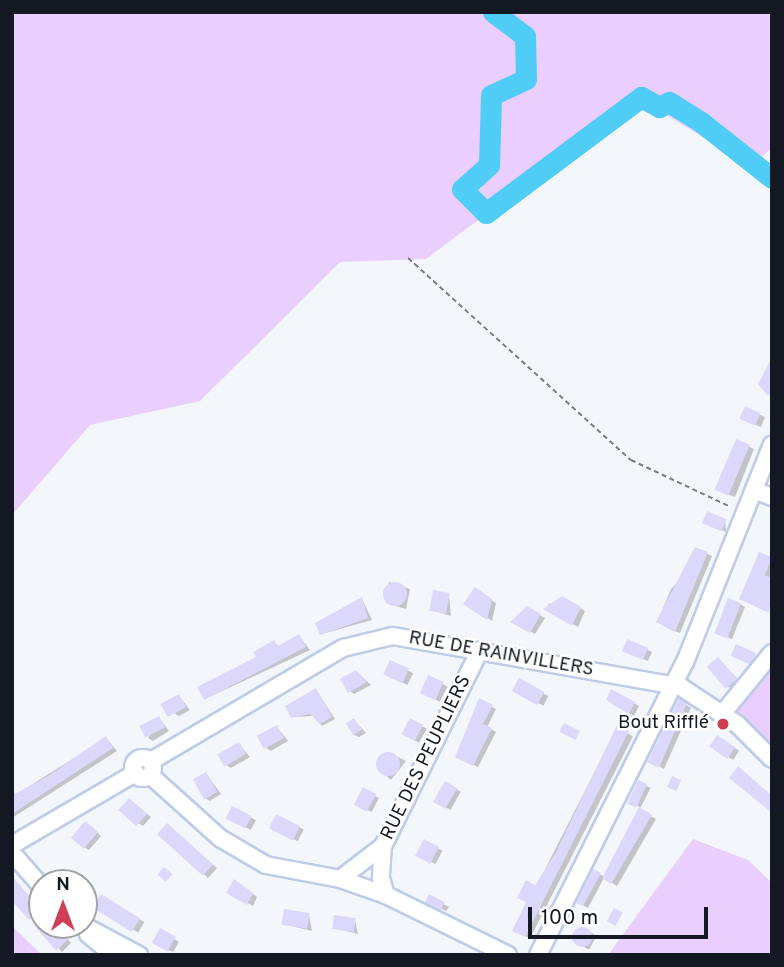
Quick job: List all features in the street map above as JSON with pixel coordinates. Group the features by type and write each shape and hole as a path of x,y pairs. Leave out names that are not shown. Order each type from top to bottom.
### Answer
{"street":[{"path":"538,955 673,685 772,444"},
{"path":"754,490 772,497"},
{"name":"RUE DE RAINVILLERS","path":"12,845 145,770 365,639 402,636 478,654 673,685"},
{"path":"723,713 772,653"},
{"name":"RUE DES PEUPLIERS","path":"386,895 383,846 478,654"},
{"path":"673,685 723,713 772,759"},
{"path":"145,770 246,856 340,879 386,895 509,955"},
{"path":"340,879 383,846"},
{"path":"12,853 28,871"},
{"path":"98,934 139,955"},
{"path":"96,939 113,955"}],"path":[{"path":"408,258 631,460 744,513"}],"shaded area":[{"path":"12,12 772,12 772,148 750,166 640,99 426,259 340,262 200,401 90,425 12,515"},
{"path":"772,660 772,753 730,711"},
{"path":"693,839 748,860 772,883 772,955 608,955"},
{"path":"12,926 42,955 12,955"}],"building":[{"path":"772,357 772,392 768,396 758,384"},
{"path":"745,406 761,413 755,426 739,419"},
{"path":"736,439 750,445 728,495 715,490"},
{"path":"707,511 726,519 721,531 702,523"},
{"path":"695,547 708,552 675,632 656,622"},
{"path":"759,552 772,557 765,575 772,578 769,613 739,599"},
{"path":"395,582 403,586 407,594 403,602 395,606 387,602 383,594 387,586"},
{"path":"475,587 492,599 487,620 463,604"},
{"path":"433,590 450,593 446,614 429,611"},
{"path":"562,596 581,607 572,626 543,609"},
{"path":"362,597 368,618 320,635 315,623"},
{"path":"728,598 741,603 727,638 714,633"},
{"path":"527,606 541,614 530,633 510,622"},
{"path":"299,634 306,647 204,700 197,687 256,657 253,652 274,640 278,646"},
{"path":"627,639 648,648 643,660 622,651"},
{"path":"736,644 756,653 751,665 731,656"},
{"path":"718,657 737,679 726,689 707,667"},
{"path":"390,660 409,669 402,683 383,675"},
{"path":"356,670 367,682 348,693 340,679"},
{"path":"428,675 444,682 435,700 420,693"},
{"path":"519,678 544,692 537,705 512,691"},
{"path":"316,688 332,717 320,724 310,714 291,718 285,706"},
{"path":"611,689 635,702 629,714 606,700"},
{"path":"179,694 186,707 168,717 160,704"},
{"path":"479,698 493,705 483,724 492,728 473,766 455,757"},
{"path":"679,698 687,703 659,768 647,762"},
{"path":"159,716 165,728 145,738 139,726"},
{"path":"354,718 362,730 354,735 346,724"},
{"path":"410,718 423,725 415,741 402,734"},
{"path":"564,723 580,731 575,740 559,732"},
{"path":"277,725 284,738 264,749 257,736"},
{"path":"617,725 629,731 525,937 512,931 526,902 517,898 526,880 535,885 556,852"},
{"path":"717,735 735,747 727,759 709,747"},
{"path":"106,736 113,748 12,814 12,790 15,794 48,776"},
{"path":"239,742 246,754 224,767 217,754"},
{"path":"388,752 397,755 400,764 397,773 388,776 379,773 376,764 379,755"},
{"path":"738,766 772,796 772,813 729,778"},
{"path":"206,772 217,792 204,799 193,779"},
{"path":"672,776 681,780 676,791 667,787"},
{"path":"638,780 647,784 637,808 627,804"},
{"path":"445,781 457,788 445,809 433,802"},
{"path":"363,787 376,794 367,812 354,805"},
{"path":"129,798 147,814 136,826 118,810"},
{"path":"232,806 252,816 245,828 226,818"},
{"path":"639,807 652,815 611,884 602,878"},
{"path":"276,814 300,826 293,841 269,828"},
{"path":"85,821 98,832 84,849 71,838"},
{"path":"167,823 213,864 203,876 157,834"},
{"path":"424,839 439,847 430,864 415,856"},
{"path":"164,867 172,874 166,882 157,875"},
{"path":"593,869 601,873 583,906 576,903"},
{"path":"12,876 28,894 28,919 12,901"},
{"path":"234,879 253,893 247,905 226,893"},
{"path":"101,894 140,918 132,932 98,911 98,899"},
{"path":"429,894 445,902 441,910 425,902"},
{"path":"614,908 623,913 615,926 607,921"},
{"path":"284,909 310,913 307,929 281,925"},
{"path":"334,915 356,918 354,932 332,929"},
{"path":"582,927 589,930 592,937 589,944 582,947 575,944 572,937 575,930"},
{"path":"160,928 176,937 168,952 152,943"},
{"path":"46,939 67,940 56,951"}],"waterway":[{"path":"493,12 525,36 526,79 491,95 489,165 462,189 486,213 641,97 659,107 669,102 701,122 772,178"}],"place":[{"name":"Bout Rifflé","path":"723,724"}]}
